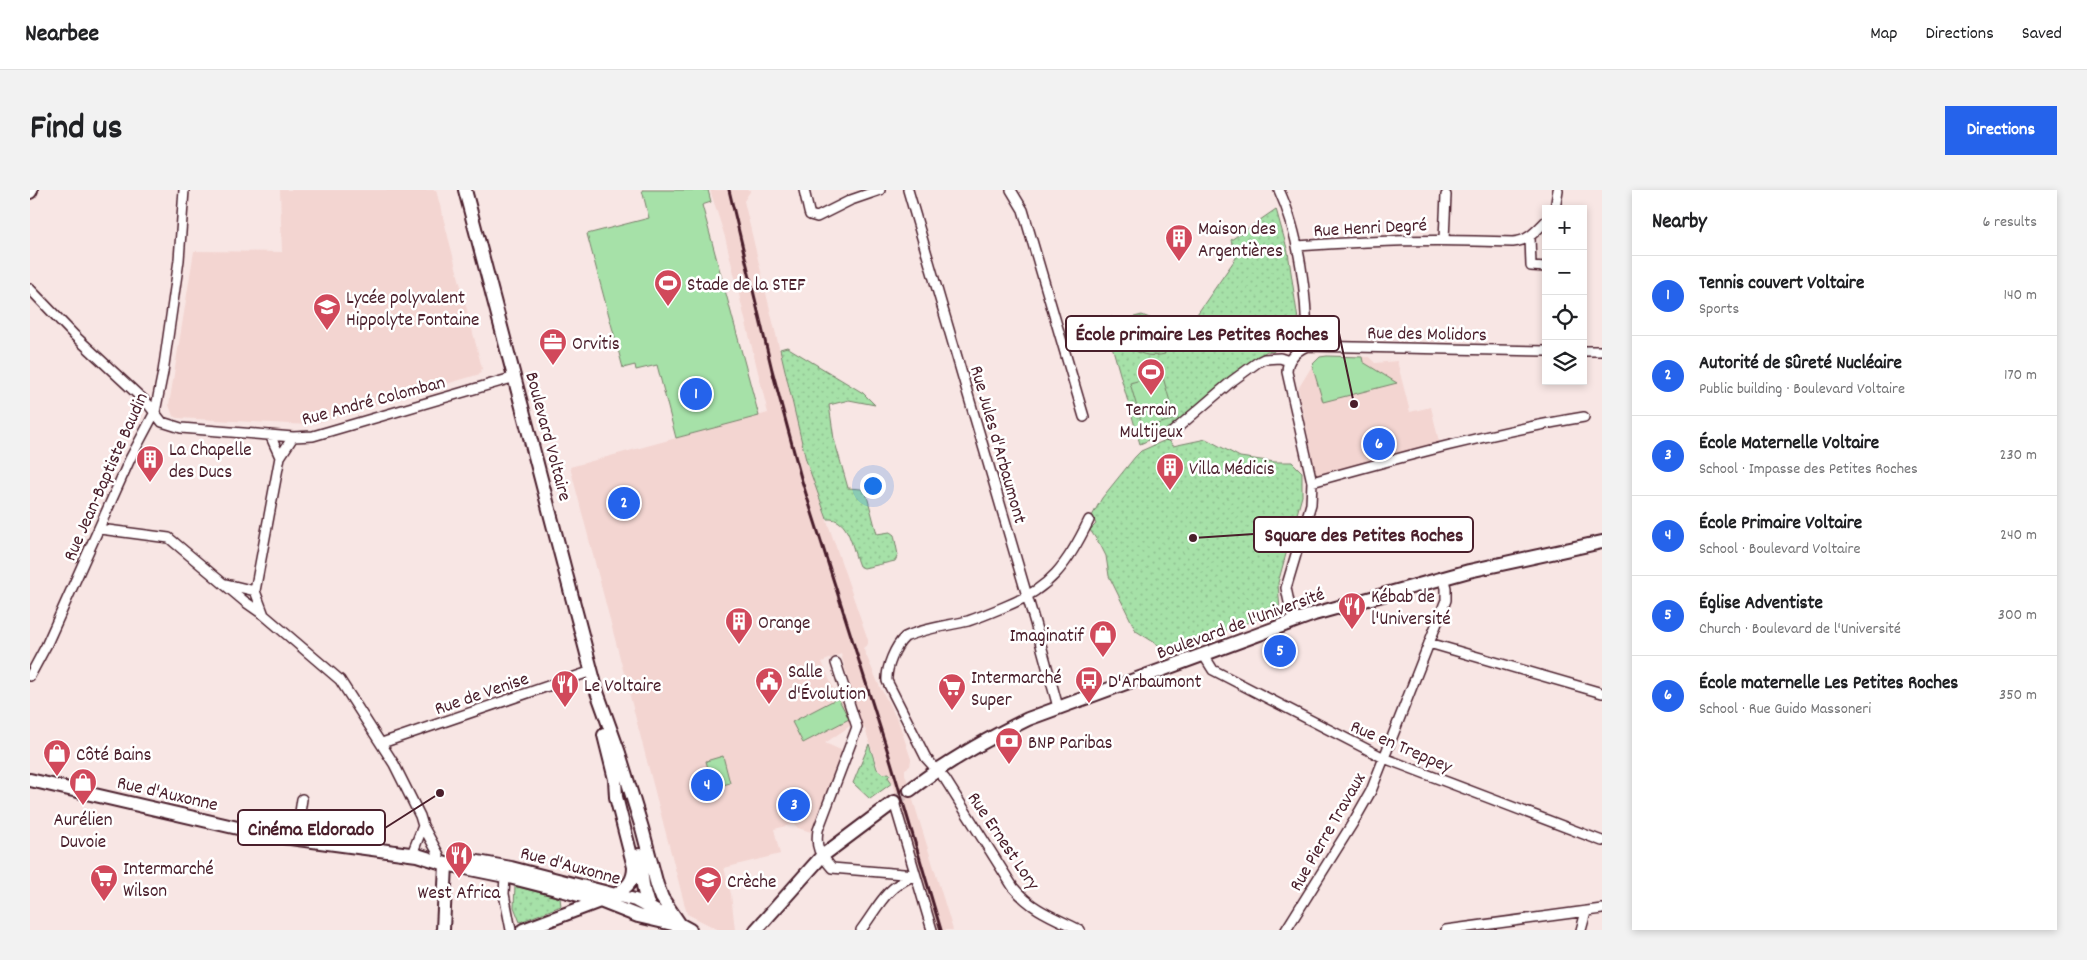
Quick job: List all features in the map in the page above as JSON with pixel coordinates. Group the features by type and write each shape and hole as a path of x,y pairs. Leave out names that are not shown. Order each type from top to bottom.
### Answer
{"main road":[{"name":"Boulevard Voltaire","path":"465,190 597,692 642,828 662,898 685,928"},
{"name":"Boulevard de l'Université","path":"910,790 999,734 1058,707 1293,621 1443,577 1602,542"},
{"name":"Boulevard Voltaire","path":"597,692 596,702 615,779 635,837 643,872 645,903 659,922"},
{"name":"Boulevard Voltaire","path":"614,895 630,883 634,875 634,867 616,797 615,779"},
{"name":"Rue d'Auxonne","path":"30,780 268,835 443,860 505,876 614,895 645,903 685,928"},
{"path":"756,930 822,856 894,802"},
{"path":"443,860 443,930"},
{"name":"Rue d'Auxonne","path":"443,860 470,860 511,868 567,887 618,908 659,922 685,928"},
{"path":"618,908 645,903 657,884"},
{"path":"558,916 568,902 567,887"},
{"path":"523,930 600,901"}],"street":[{"name":"Rue Jean-Baptiste Baudin","path":"30,676 46,646 100,529 130,459 154,412 163,372 179,260 184,190"},
{"path":"804,190 809,212 817,217 851,200 880,190"},
{"name":"Rue Jules d'Arbaumont","path":"908,190 1028,597 1058,707"},
{"path":"1011,190 1023,210 1084,417"},
{"path":"1279,190 1297,246 1307,324 1307,346 1294,354 1287,365 1286,372 1312,482 1310,504 1286,588 1293,621"},
{"path":"1556,205 1558,190"},
{"name":"Rue Henri Degré","path":"1444,239 1446,195"},
{"path":"1542,225 1530,237 1531,266 1542,267"},
{"name":"Rue Henri Degré","path":"1297,246 1444,239 1513,242 1530,237"},
{"name":"Rue André Colomban","path":"30,289 162,422 181,428 293,437 313,436 515,377"},
{"name":"Rue des Molidors","path":"1307,346 1542,351"},
{"path":"1587,351 1602,351"},
{"path":"1170,435 1232,381 1258,362 1264,359 1280,358 1289,361"},
{"path":"1312,482 1443,447 1584,417"},
{"path":"270,435 280,457"},
{"path":"264,615 255,591 280,457 293,437"},
{"path":"1028,597 1047,584 1061,569 1076,548 1089,520"},
{"path":"100,529 169,538 340,680 382,743 420,816 423,826 443,860"},
{"name":"Rue Pierre Travaux","path":"1286,930 1371,791 1446,600 1446,588 1443,577"},
{"path":"221,582 255,591"},
{"name":"Rue Ernest Lory","path":"1028,597 980,617 909,635 902,640 888,669 887,681 926,758 944,779 1013,887 1035,909 1080,930"},
{"path":"1429,643 1602,693"},
{"name":"Rue en Treppey","path":"1203,654 1213,670 1384,758 1602,841"},
{"path":"836,663 857,727 818,830 816,843 822,856 832,868 915,875"},
{"name":"Rue de Venise","path":"382,743 592,671"},
{"path":"296,839 302,798"},
{"path":"894,802 932,930"},
{"path":"414,855 423,826"},
{"path":"861,930 876,906 896,883 915,875"},
{"path":"505,876 504,894 511,930"},
{"path":"1446,930 1602,910"},
{"path":"1582,930 1586,912"}],"shaded area":[{"name":"Lycée polyvalent Hippolyte Fontaine","path":"280,190 436,190 482,368 480,374 309,425 178,418 173,416 169,405 194,251 282,252"},
{"path":"710,190 751,190 744,201 806,460 868,640 868,644 863,648 879,685 899,723 911,759 910,766 905,769 905,774 953,930 937,930 892,782 888,776 891,775 890,773 884,774 878,768 865,729 861,727 841,654 822,662 835,693 842,691 853,724 825,743 843,751 834,773 836,776 811,832 798,828 794,824 774,829 780,854 724,868 731,894 735,930 719,930 687,914 570,467 768,413 725,237"},
{"path":"1327,356 1369,357 1375,363 1397,361 1410,412 1431,407 1440,446 1317,478 1298,389 1315,361"}],"green space":[{"name":"Stade de la STEF","path":"642,190 708,190 711,202 702,205 759,416 676,438 657,365 636,370 635,365 623,368 587,234 649,218"},
{"path":"1276,209 1288,252 1298,320 1292,327 1293,335 1291,341 1278,346 1273,352 1267,351 1231,376 1165,433 1140,444 1106,325 1067,336 1066,332 1112,317 1114,322 1142,315 1169,326 1193,320 1236,258 1231,240"},
{"path":"1141,317 1154,324 1165,354 1148,355 1134,350 1124,340 1115,325"},
{"path":"787,347 863,393 875,405 849,400 829,405 834,439 848,488 861,489 867,496 877,534 890,532 894,535 898,555 895,561 864,568 859,566 849,536 841,523 827,519 806,460 780,349"},
{"path":"1320,357 1362,357 1363,362 1397,383 1323,402 1312,365"},
{"name":"Terrain Multijeux","path":"1162,374 1175,419 1143,428 1130,383"},
{"path":"1168,439 1173,446 1206,439 1240,457 1275,462 1292,462 1302,472 1302,496 1278,583 1280,611 1168,651 1136,631 1109,576 1106,556 1090,530 1096,524 1092,516 1102,498 1135,457 1141,451"},
{"path":"838,698 849,719 803,743 792,722"},
{"path":"869,744 877,769 883,774 889,773 888,777 892,783 870,799 853,783"},
{"path":"723,756 730,783 713,788 706,761"},
{"path":"515,886 560,898 561,906 520,922 514,907"}],"tunnel":[{"path":"894,802 910,790"}],"railway":[{"path":"729,190 772,370 801,478 891,762 941,930"}],"place":[{"name":"Maison des Argentières","path":"1179,262"},
{"name":"Stade de la STEF","path":"668,307"},
{"name":"Lycée polyvalent Hippolyte Fontaine","path":"327,331"},
{"name":"Orvitis","path":"553,366"},
{"name":"Tennis couvert Voltaire","path":"696,394"},
{"name":"Terrain Multijeux","path":"1151,396"},
{"name":"École primaire Les Petites Roches","path":"1354,404"},
{"name":"École maternelle Les Petites Roches","path":"1379,444"},
{"name":"La Chapelle des Ducs","path":"150,483"},
{"name":"Villa Médicis","path":"1170,491"},
{"name":"Autorité de Sûreté Nucléaire","path":"624,503"},
{"name":"Square des Petites Roches","path":"1193,538"},
{"name":"Kébab de l'Université","path":"1352,630"},
{"name":"Orange","path":"739,645"},
{"name":"Église Adventiste","path":"1280,651"},
{"name":"Imaginatif","path":"1103,658"},
{"name":"D'Arbaumont","path":"1089,704"},
{"name":"Salle d'Évolution","path":"769,705"},
{"name":"Le Voltaire","path":"565,708"},
{"name":"Intermarché Super","path":"952,711"},
{"name":"BNP Paribas","path":"1009,765"},
{"name":"Côté Bains","path":"57,777"},
{"name":"École Primaire Voltaire","path":"707,785"},
{"name":"Cinéma Eldorado","path":"440,793"},
{"name":"École Maternelle Voltaire","path":"794,805"},
{"name":"Aurélien Duvoie","path":"83,806"},
{"name":"West Africa","path":"459,879"},
{"name":"Intermarché Wilson","path":"104,902"},
{"name":"Crèche","path":"708,904"}]}
